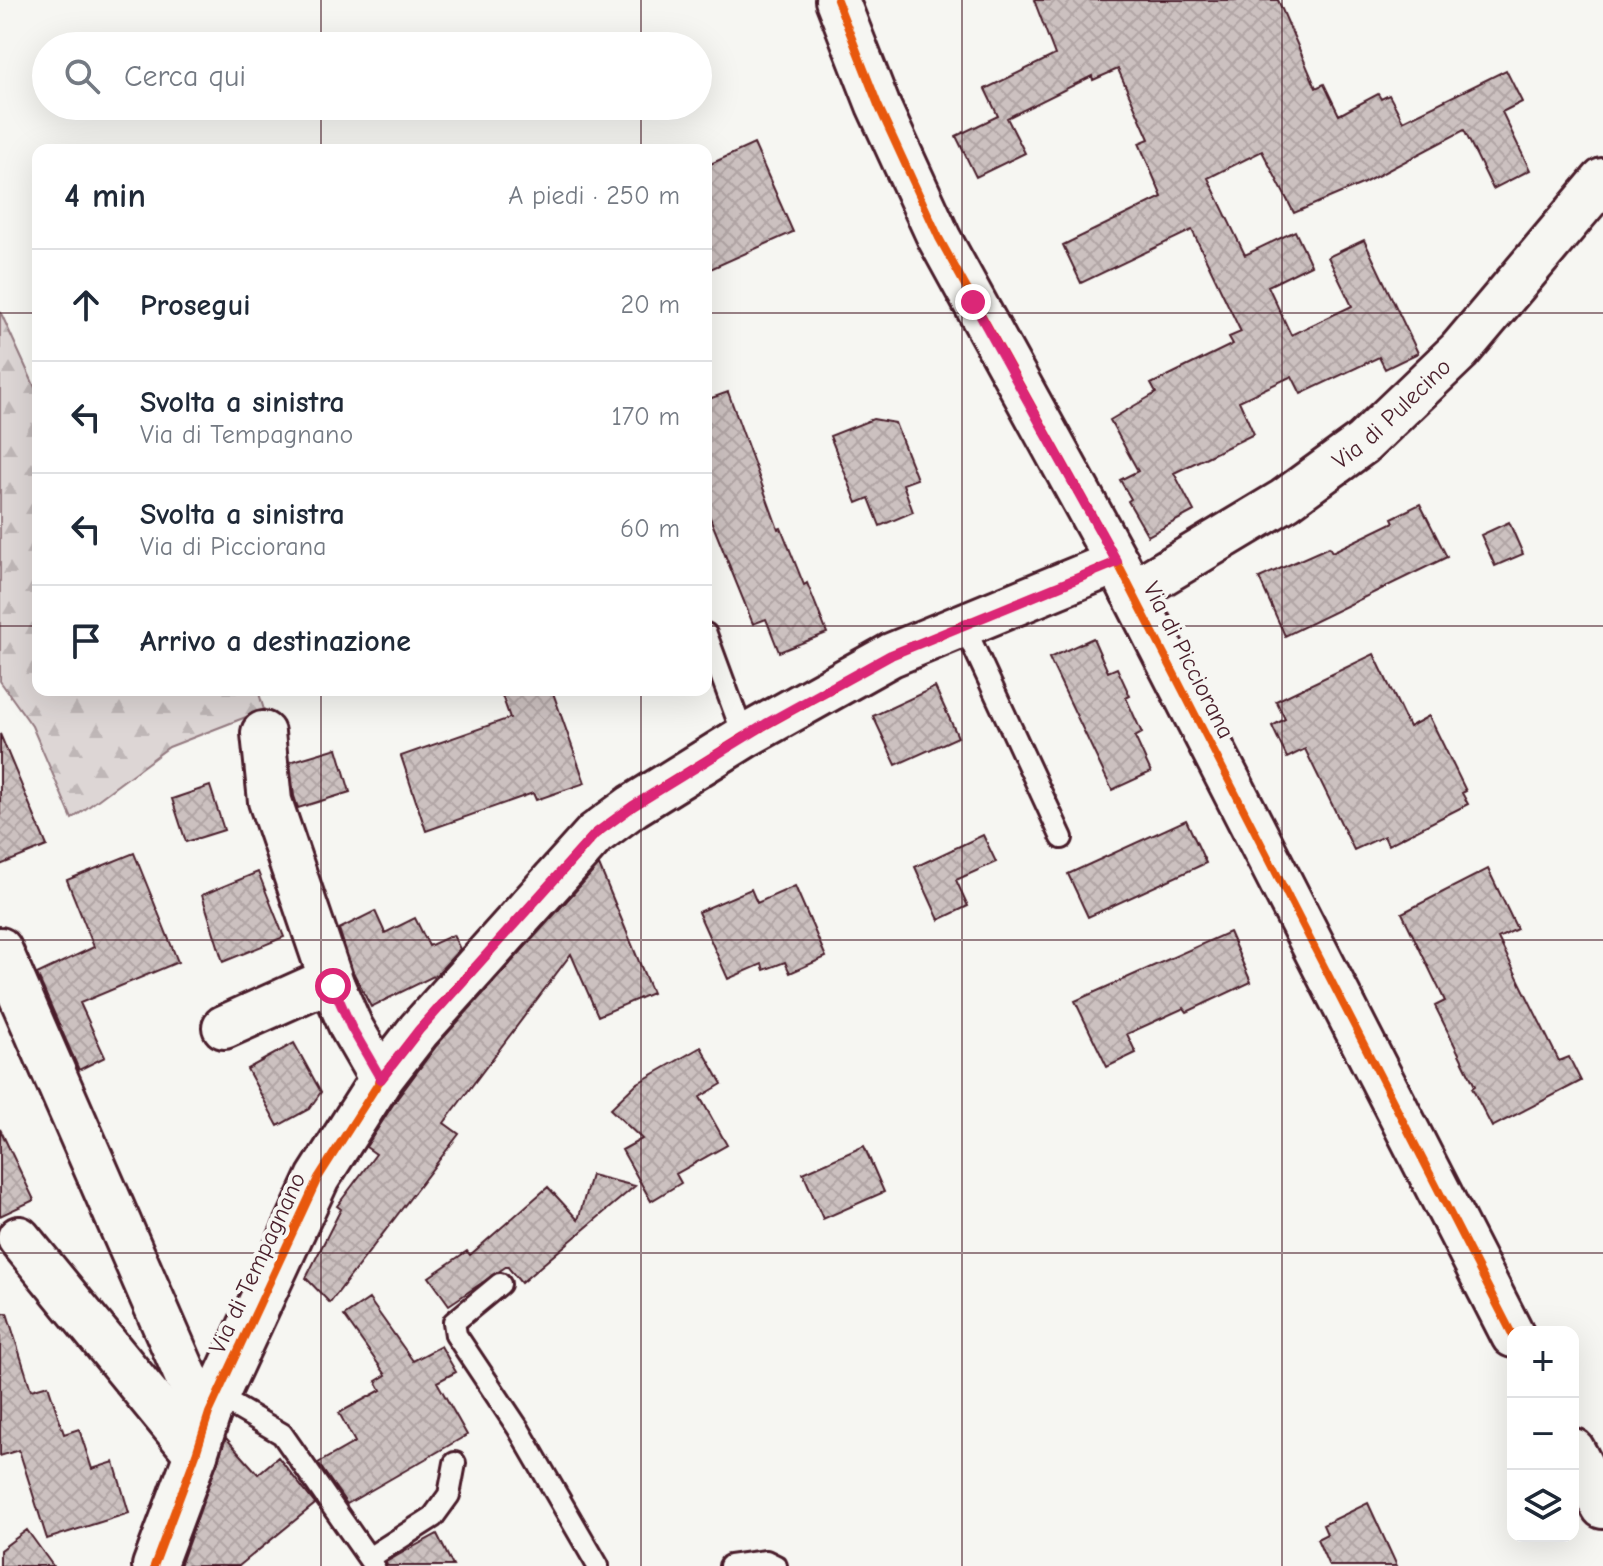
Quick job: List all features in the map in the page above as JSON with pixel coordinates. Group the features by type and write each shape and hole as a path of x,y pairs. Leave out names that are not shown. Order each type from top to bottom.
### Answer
{"street":[{"name":"Via di Picciorana","path":"837,0 878,105 939,238 1125,577 1508,1326"},
{"name":"Via di Pulecino","path":"1125,577 1285,500 1363,443 1459,351 1603,180"},
{"name":"Via di Tempagnano","path":"154,1566 213,1404 318,1178 381,1079 419,1030 595,834 633,806 744,737 891,655 963,624 1125,577"},
{"path":"263,733 270,801 333,986 351,1027 381,1079"},
{"path":"0,949 186,1376 213,1404"},
{"path":"224,1027 311,988 333,986"},
{"path":"19,1238 196,1454"},
{"path":"1579,1461 1603,1507"}],"lane":[{"path":"963,624 1062,838"},
{"path":"712,650 744,737"},
{"path":"500,1284 454,1322 456,1335 518,1428 598,1566"},
{"path":"213,1404 282,1434 372,1562 433,1517 449,1495 455,1463"},
{"path":"730,1566 766,1561 776,1566"}],"green space":[{"path":"0,311 32,381 32,696 260,696 264,710 169,747 72,819 32,726 0,681"}],"building":[{"path":"1034,0 1278,0 1316,88 1324,84 1339,115 1378,94 1381,99 1389,95 1403,121 1506,70 1522,102 1502,112 1530,170 1493,189 1464,130 1362,184 1294,213 1262,151 1208,178 1245,255 1295,231 1311,265 1268,286 1291,335 1352,306 1328,257 1364,240 1418,353 1385,369 1379,357 1301,394 1292,376 1239,401 1254,434 1174,473 1194,511 1148,536 1120,480 1138,471 1110,420 1156,393 1151,384 1233,344 1229,337 1241,332 1192,230 1081,283 1063,245 1162,197 1139,143 1149,139 1118,69 1093,80 1092,76 1007,118 1025,153 976,177 956,136 998,116 985,89 1055,55"},
{"path":"754,144 793,232 712,268 712,163"},
{"path":"728,392 778,529 781,528 804,585 807,583 827,633 779,652 766,619 753,624 712,523 712,398"},
{"path":"873,419 895,423 917,479 903,484 913,512 880,526 869,498 857,503 830,436"},
{"path":"1420,504 1447,557 1285,636 1259,578 1329,547 1332,552 1394,522 1392,518"},
{"path":"1509,522 1523,554 1495,566 1481,535"},
{"path":"1093,638 1108,672 1117,668 1130,696 1126,698 1142,733 1135,737 1151,772 1112,790 1049,658"},
{"path":"1374,654 1409,727 1429,716 1466,791 1462,793 1468,804 1388,845 1384,836 1354,850 1305,749 1287,758 1272,726 1285,719 1276,701"},
{"path":"935,687 958,737 896,765 873,716"},
{"path":"502,696 554,696 585,783 536,800 533,793 426,831 401,756 510,718"},
{"path":"0,734 47,846 0,865"},
{"path":"337,748 350,792 298,808 290,762"},
{"path":"210,786 224,830 186,842 172,799"},
{"path":"1186,820 1206,863 1088,917 1068,874"},
{"path":"983,835 996,862 956,880 968,906 939,920 915,867"},
{"path":"134,853 178,962 80,1003 105,1057 79,1070 37,974 94,947 67,880"},
{"path":"599,865 652,993 598,1016 571,954 444,1123 459,1134 330,1303 306,1278 341,1209 337,1206 376,1154 366,1147 437,1045"},
{"path":"1488,869 1517,929 1498,938 1559,1061 1569,1057 1581,1081 1492,1127 1435,1006 1445,1001 1402,913"},
{"path":"258,872 284,937 223,962 202,895"},
{"path":"795,886 826,957 790,973 785,962 764,970 762,964 728,979 698,912 751,889 757,903"},
{"path":"375,911 385,933 415,918 429,946 453,935 460,949 436,975 371,1007 353,972 339,929"},
{"path":"1229,932 1251,982 1187,1012 1184,1008 1127,1034 1136,1053 1107,1067 1075,1001"},
{"path":"294,1043 321,1092 309,1109 278,1126 247,1069"},
{"path":"701,1047 722,1084 700,1097 727,1145 676,1174 681,1183 651,1201 622,1150 642,1139 610,1109 636,1084"},
{"path":"0,1129 34,1200 0,1216"},
{"path":"864,1146 884,1192 823,1219 803,1173"},
{"path":"591,1175 635,1186 521,1283 507,1266 449,1305 429,1277 467,1251 470,1255 548,1187 578,1220"},
{"path":"369,1299 413,1361 441,1346 456,1372 437,1382 467,1435 347,1504 318,1463 355,1442 339,1413 381,1390 376,1381 386,1375 344,1316"},
{"path":"7,1313 31,1390 48,1385 64,1434 79,1429 92,1469 114,1462 129,1513 47,1539 19,1450 0,1456 0,1314"},
{"path":"226,1438 258,1474 278,1457 315,1504 239,1566 180,1566"},
{"path":"1368,1503 1397,1566 1329,1566 1317,1539 1327,1534 1323,1525"},
{"path":"27,1530 53,1566 0,1566 0,1550"},
{"path":"437,1534 453,1566 387,1566 386,1562"}],"cycle path":[{"path":"837,0 878,105 939,238 1117,562 1508,1326"},
{"path":"154,1566 209,1413 318,1178 381,1079 419,1030 595,834 633,806 744,737 891,655 1117,562"}],"route":[{"path":"333,986 351,1027 381,1079 419,1030 595,834 633,806 766,724 891,655 1117,562 973,302"}]}
